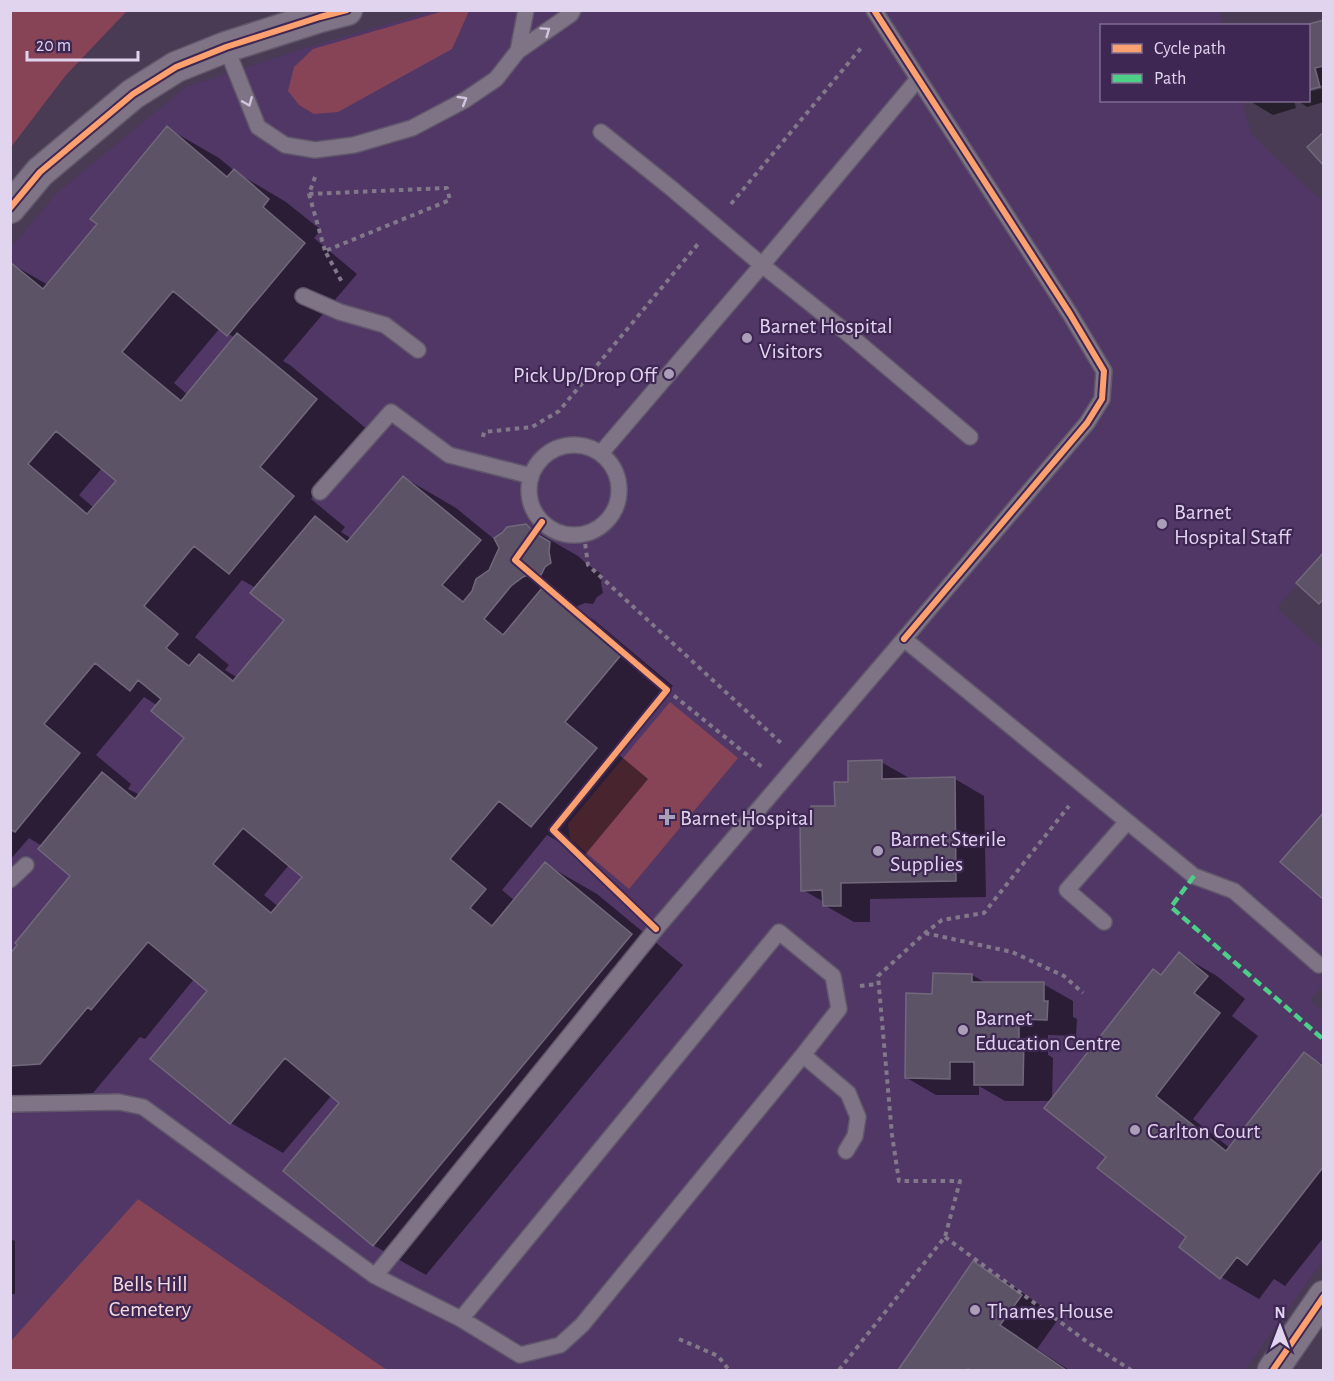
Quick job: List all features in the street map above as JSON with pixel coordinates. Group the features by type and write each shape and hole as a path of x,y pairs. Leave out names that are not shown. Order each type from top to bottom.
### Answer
{"street":[{"path":"10,208 40,172 133,94 176,67 226,47 346,10"},
{"path":"1274,1371 1323,1296"}],"lane":[{"path":"518,51 526,10"},
{"path":"226,47 258,127 285,145 315,150 354,145 412,128 465,100 496,79 518,51 572,14 573,10"},
{"path":"375,1276 656,929 1087,423 1102,399 1104,371 1070,314 874,10"},
{"path":"601,453 762,266 918,79"},
{"path":"601,132 762,266 859,343 969,437"},
{"path":"303,296 340,312 385,325 418,350"},
{"path":"320,492 391,412 449,454 531,476"},
{"path":"574,445 588,447 601,453 611,464 618,477 620,492 617,506 609,519 598,529 584,535 569,535 555,531 542,522 530,501 531,476 537,463 547,453 560,447 574,445"},
{"path":"904,639 1194,876 1234,891 1319,964"},
{"path":"1104,922 1067,890 1127,822"},
{"path":"10,880 26,865"},
{"path":"10,1104 119,1102 143,1107 375,1276 461,1319 520,1355 560,1345 582,1325 839,1010 834,976 779,932 461,1319"},
{"path":"803,1055 848,1093 858,1117 855,1136 846,1150"}],"path":[{"path":"478,461 484,432 532,427 559,411 861,48"},
{"path":"315,177 309,194 325,251 346,290"},
{"path":"309,194 447,189 450,200 325,251"},
{"path":"584,535 588,566 800,760"},
{"path":"658,683 782,782"},
{"path":"660,700 667,690"},
{"path":"839,1371 945,1237 960,1181 899,1181 892,1135 878,976 942,920 984,913 1084,787"},
{"path":"925,933 1012,952 1064,976 1083,993"},
{"path":"945,1237 1090,1344 1131,1371"},
{"path":"680,1339 718,1356 729,1371"}],"shaded area":[{"name":"Barnet Hospital","path":"432,11 1220,11 1223,24 1100,24 1100,102 1242,102 1251,134 1323,202 1323,554 1277,608 1323,650 1324,984 1310,1000 1323,1012 1323,1260 1245,1370 387,1370 138,1199 11,1341 10,249 57,193 186,87 302,49"}],"green space":[{"path":"11,10 127,11 66,75 11,147"},
{"path":"447,10 469,11 452,49 338,112 314,114 299,105 288,91 294,67 313,49"},
{"path":"670,702 738,758 629,889 570,839 568,824"},
{"name":"Bells Hill Cemetery","path":"138,1199 387,1370 11,1370 11,1341"}],"building":[{"path":"1324,20 1324,66 1315,68 1320,87 1310,90 1310,24"},
{"path":"167,126 227,177 234,169 269,199 263,207 305,243 227,336 173,291 122,352 181,401 237,333 317,399 260,467 294,496 229,574 194,546 144,606 178,634 166,648 189,666 199,654 233,681 284,620 250,593 315,516 347,542 403,476 481,540 442,585 463,602 472,591 476,579 489,570 499,548 494,538 507,527 526,524 550,542 551,563 545,567 541,575 532,573 511,586 484,619 503,635 542,588 621,655 565,722 597,748 531,827 499,801 450,859 486,889 470,908 492,926 545,862 632,934 373,1246 283,1171 339,1103 285,1058 230,1124 150,1059 207,991 148,942 91,1010 88,1007 40,1064 10,1066 10,954 17,945 15,943 70,876 38,849 102,772 135,799 184,738 151,711 161,699 138,680 130,691 95,663 44,724 80,753 15,832 10,829 10,262 43,289 97,224 90,219","holes":["56,431 116,481 87,514 28,464","243,828 302,877 271,913 213,864"]},
{"path":"1324,132 1324,166 1307,147"},
{"path":"1324,552 1324,598 1319,604 1296,583"},
{"name":"Barnet Sterile Supplies","path":"882,760 882,779 955,777 956,881 841,883 841,906 823,906 822,890 801,891 800,821 811,820 811,806 835,806 834,782 848,782 848,761"},
{"path":"1324,812 1324,898 1323,899 1280,862"},
{"name":"Carlton Court","path":"1179,952 1208,976 1194,993 1220,1013 1156,1096 1226,1151 1304,1052 1324,1067 1324,1166 1247,1265 1237,1257 1220,1279 1179,1247 1186,1237 1097,1168 1106,1157 1044,1108 1153,969 1161,975"},
{"name":"Barnet Education Centre","path":"933,973 972,974 972,982 1044,982 1044,1001 1048,1001 1047,1020 1019,1019 1019,1039 1024,1039 1023,1085 974,1085 974,1062 950,1062 950,1079 905,1078 906,993 932,994"},
{"name":"Thames House","path":"973,1261 1022,1295 1000,1325 1066,1370 898,1370"}],"marked path":[{"path":"1194,876 1171,907 1324,1040"}],"cycle path":[{"path":"10,208 40,172 133,94 176,67 226,47 347,10"},
{"path":"874,10 1070,314 1104,371 1102,399 1087,423 904,639"},
{"path":"542,522 515,560 667,690 553,830 656,929"},
{"path":"1273,1370 1324,1296"}],"place":[{"name":"Barnet Hospital Visitors","path":"747,338"},
{"name":"Pick Up/Drop Off","path":"669,374"},
{"name":"Barnet Hospital Staff","path":"1162,524"},
{"name":"Barnet Hospital","path":"667,817"},
{"name":"Barnet Sterile Supplies","path":"878,851"},
{"name":"Barnet Education Centre","path":"963,1030"},
{"name":"Carlton Court","path":"1135,1130"},
{"name":"Thames House","path":"975,1310"}]}
